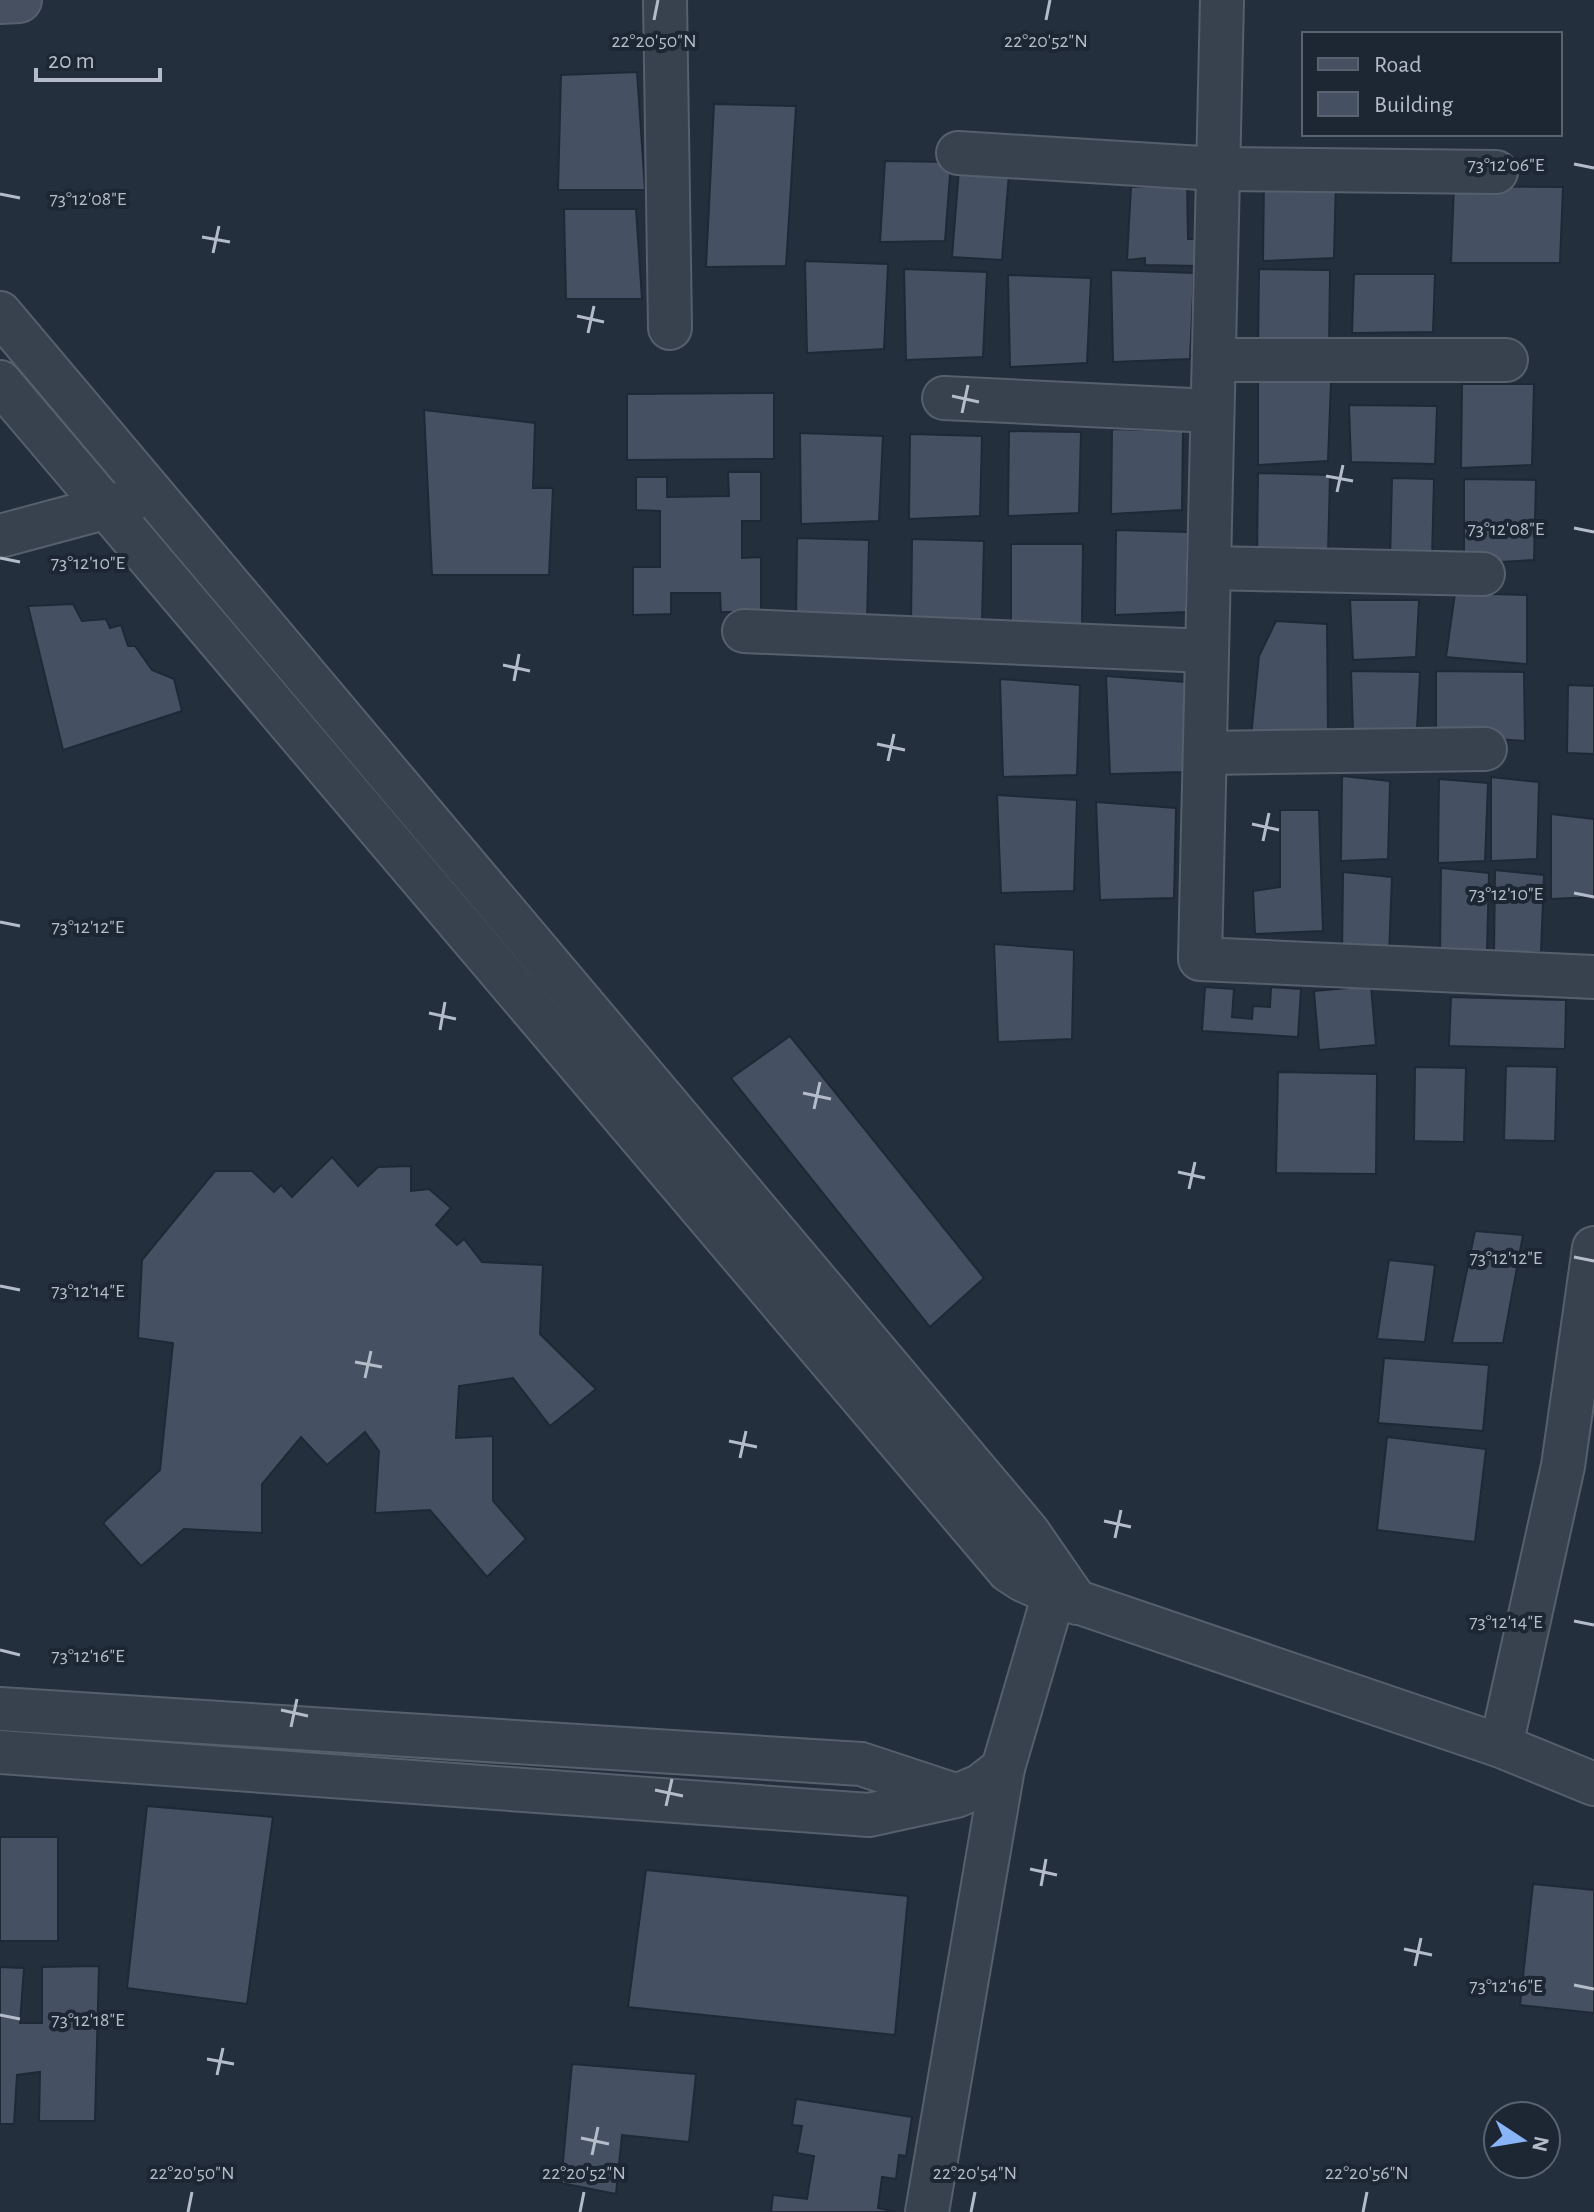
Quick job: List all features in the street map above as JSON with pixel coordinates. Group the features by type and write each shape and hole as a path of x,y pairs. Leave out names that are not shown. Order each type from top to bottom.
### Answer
{"main road":[{"path":"0,1 19,0"}],"street":[{"path":"665,0 670,328"},
{"path":"1222,0 1200,959 1594,977"},
{"path":"958,153 1218,169 1496,172"},
{"path":"0,313 1018,1520 1066,1598"},
{"path":"1214,360 1506,360"},
{"path":"0,382 1009,1571 1066,1598 1501,1746 1594,1784"},
{"path":"944,398 1212,411"},
{"path":"0,536 152,495"},
{"path":"1209,568 1483,574"},
{"path":"744,631 1207,651"},
{"path":"1205,753 1485,749"},
{"path":"1501,1746 1563,1466 1594,1248"},
{"path":"927,2212 1003,1768 1066,1598"},
{"path":"0,1709 861,1764 956,1796"},
{"path":"0,1752 869,1815 956,1796 980,1786 1003,1768"}],"building":[{"path":"637,72 645,190 558,190 561,75"},
{"path":"714,104 796,106 786,266 706,267"},
{"path":"885,161 951,162 945,241 880,242"},
{"path":"959,169 1009,174 1002,260 952,257"},
{"path":"1264,176 1336,178 1334,258 1263,261"},
{"path":"1187,184 1188,239 1200,239 1201,266 1145,265 1145,258 1127,260 1131,187"},
{"path":"1454,186 1563,187 1560,263 1451,263"},
{"path":"564,209 636,209 642,299 566,299"},
{"path":"805,261 888,264 884,349 807,353"},
{"path":"904,269 987,272 983,357 906,360"},
{"path":"1259,269 1330,270 1329,350 1258,353"},
{"path":"1111,270 1194,273 1190,359 1113,362"},
{"path":"1354,274 1435,274 1433,332 1352,333"},
{"path":"1008,275 1091,278 1087,363 1010,367"},
{"path":"1258,380 1331,381 1328,461 1258,465"},
{"path":"1462,384 1534,384 1532,465 1461,468"},
{"path":"774,393 774,459 627,460 627,394"},
{"path":"1349,405 1437,406 1435,464 1351,462"},
{"path":"424,410 535,423 533,488 553,488 549,575 432,575"},
{"path":"1112,429 1183,431 1182,510 1111,514"},
{"path":"1009,431 1081,432 1079,513 1008,516"},
{"path":"800,433 883,436 879,521 801,524"},
{"path":"910,434 982,436 980,516 909,519"},
{"path":"728,472 761,472 761,521 742,521 742,558 761,557 761,612 721,612 720,593 671,593 671,614 633,615 633,567 660,567 660,511 636,510 636,477 667,477 667,497 729,496"},
{"path":"1258,473 1330,475 1328,554 1257,558"},
{"path":"1392,478 1434,479 1432,560 1390,561"},
{"path":"1464,479 1536,480 1534,560 1464,564"},
{"path":"1116,530 1188,532 1186,612 1115,615"},
{"path":"797,538 869,540 867,620 796,623"},
{"path":"912,539 984,541 982,621 911,624"},
{"path":"1011,544 1083,544 1082,625 1011,628"},
{"path":"1455,593 1527,595 1527,664 1446,657"},
{"path":"1350,600 1419,600 1416,657 1353,660"},
{"path":"73,604 82,621 106,619 110,628 121,625 128,646 135,646 152,670 174,679 182,711 63,750 28,606"},
{"path":"1276,621 1327,624 1328,734 1251,737 1259,656"},
{"path":"1351,671 1420,672 1417,729 1353,732"},
{"path":"1436,671 1524,672 1525,741 1436,735"},
{"path":"1106,676 1186,682 1184,772 1110,774"},
{"path":"1000,679 1080,685 1077,775 1003,777"},
{"path":"1568,685 1594,686 1594,754 1567,753"},
{"path":"1342,776 1390,781 1388,859 1341,861"},
{"path":"1491,777 1539,782 1537,859 1491,861"},
{"path":"1439,779 1488,783 1485,861 1438,863"},
{"path":"997,795 1077,800 1074,891 1001,893"},
{"path":"1096,802 1176,808 1174,898 1100,900"},
{"path":"1280,810 1319,810 1323,931 1255,934 1253,891 1280,887"},
{"path":"1551,814 1594,819 1594,897 1551,899"},
{"path":"1441,868 1489,873 1487,951 1440,953"},
{"path":"1495,870 1544,875 1541,952 1494,954"},
{"path":"1343,872 1392,877 1389,954 1342,957"},
{"path":"994,944 1074,950 1072,1039 998,1042"},
{"path":"1371,986 1376,1045 1319,1050 1314,991"},
{"path":"1205,987 1234,989 1232,1017 1252,1019 1253,1006 1270,1007 1271,987 1301,989 1298,1037 1202,1031"},
{"path":"1451,997 1566,1000 1565,1049 1449,1046"},
{"path":"790,1036 984,1278 930,1327 731,1078"},
{"path":"1506,1066 1557,1067 1555,1141 1504,1140"},
{"path":"1415,1067 1466,1068 1464,1142 1414,1141"},
{"path":"1278,1072 1377,1074 1376,1174 1276,1173"},
{"path":"332,1157 358,1186 378,1167 411,1166 411,1191 429,1189 451,1208 436,1225 457,1245 464,1239 482,1262 543,1265 540,1334 596,1389 550,1426 513,1378 459,1386 456,1438 493,1436 493,1501 526,1539 487,1577 430,1510 375,1513 379,1451 365,1432 327,1465 301,1437 262,1484 262,1533 184,1529 141,1566 103,1523 160,1470 173,1343 138,1338 142,1260 215,1171 252,1171 274,1192 281,1185 292,1197"},
{"path":"1475,1231 1523,1235 1503,1343 1452,1343"},
{"path":"1389,1260 1435,1265 1425,1342 1377,1339"},
{"path":"1384,1358 1489,1365 1483,1431 1378,1423"},
{"path":"1387,1437 1486,1449 1475,1542 1377,1530"},
{"path":"147,1806 273,1817 247,2004 127,1988"},
{"path":"0,1837 58,1837 58,1941 0,1941"},
{"path":"646,1870 908,1896 895,2035 628,2007"},
{"path":"1533,1884 1594,1890 1594,2013 1520,2005"},
{"path":"99,1966 95,2121 39,2121 40,2072 17,2075 14,2124 0,2124 0,1967 24,1968 20,2023 42,2023 42,1967"},
{"path":"572,2064 696,2074 689,2142 622,2135 616,2194 561,2183"},
{"path":"796,2099 912,2117 906,2156 899,2155 896,2179 882,2177 878,2208 896,2212 771,2212 773,2195 807,2199 814,2156 797,2153 802,2126 792,2125"}]}
